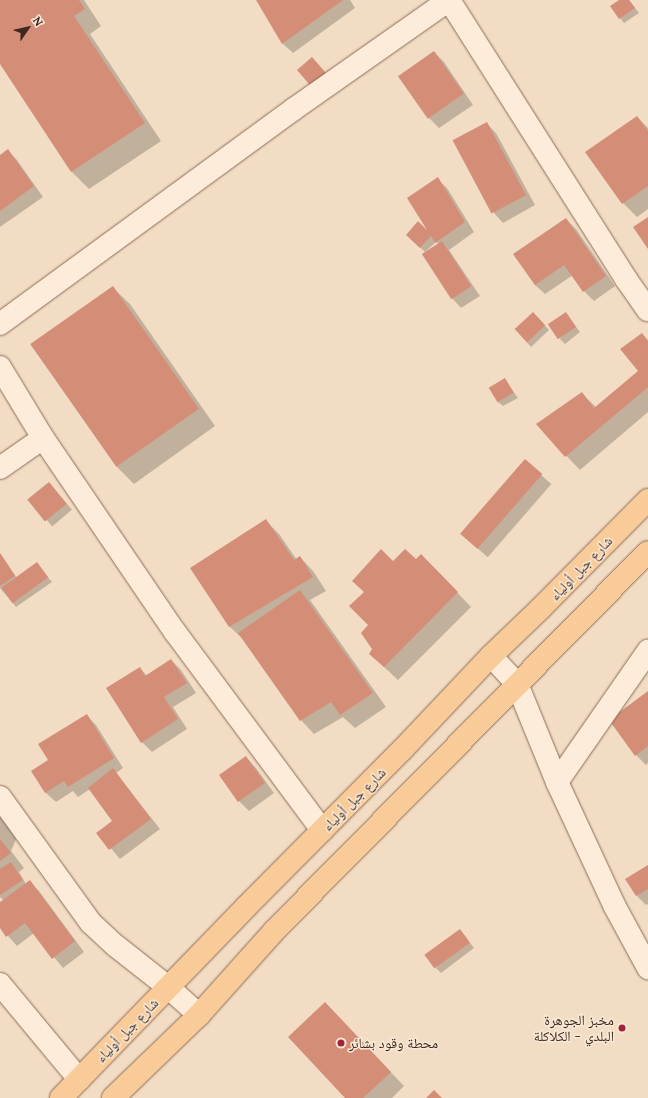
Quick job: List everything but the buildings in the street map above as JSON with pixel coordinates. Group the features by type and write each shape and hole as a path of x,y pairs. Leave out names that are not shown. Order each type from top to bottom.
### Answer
{"main road":[{"name":"شارع جبل أولياء","path":"61,1098 168,987 402,750 491,656 648,500"},
{"path":"113,1098 199,1015 274,931 648,552"}],"street":[{"path":"0,324 294,109 449,0 626,279 648,310"},
{"path":"0,367 43,438 175,632 322,830"},
{"path":"0,468 43,438"},
{"path":"557,782 648,651"},
{"path":"491,656 517,684 557,782 614,905 648,968"},
{"path":"0,797 91,923 116,946 168,987 199,1015"},
{"path":"0,984 79,1079"}],"place":[{"name":"مخبز الجوهرة البلدي - الكلاكلة","path":"622,1028"},
{"name":"محطة وقود بشائر","path":"341,1043"}]}
